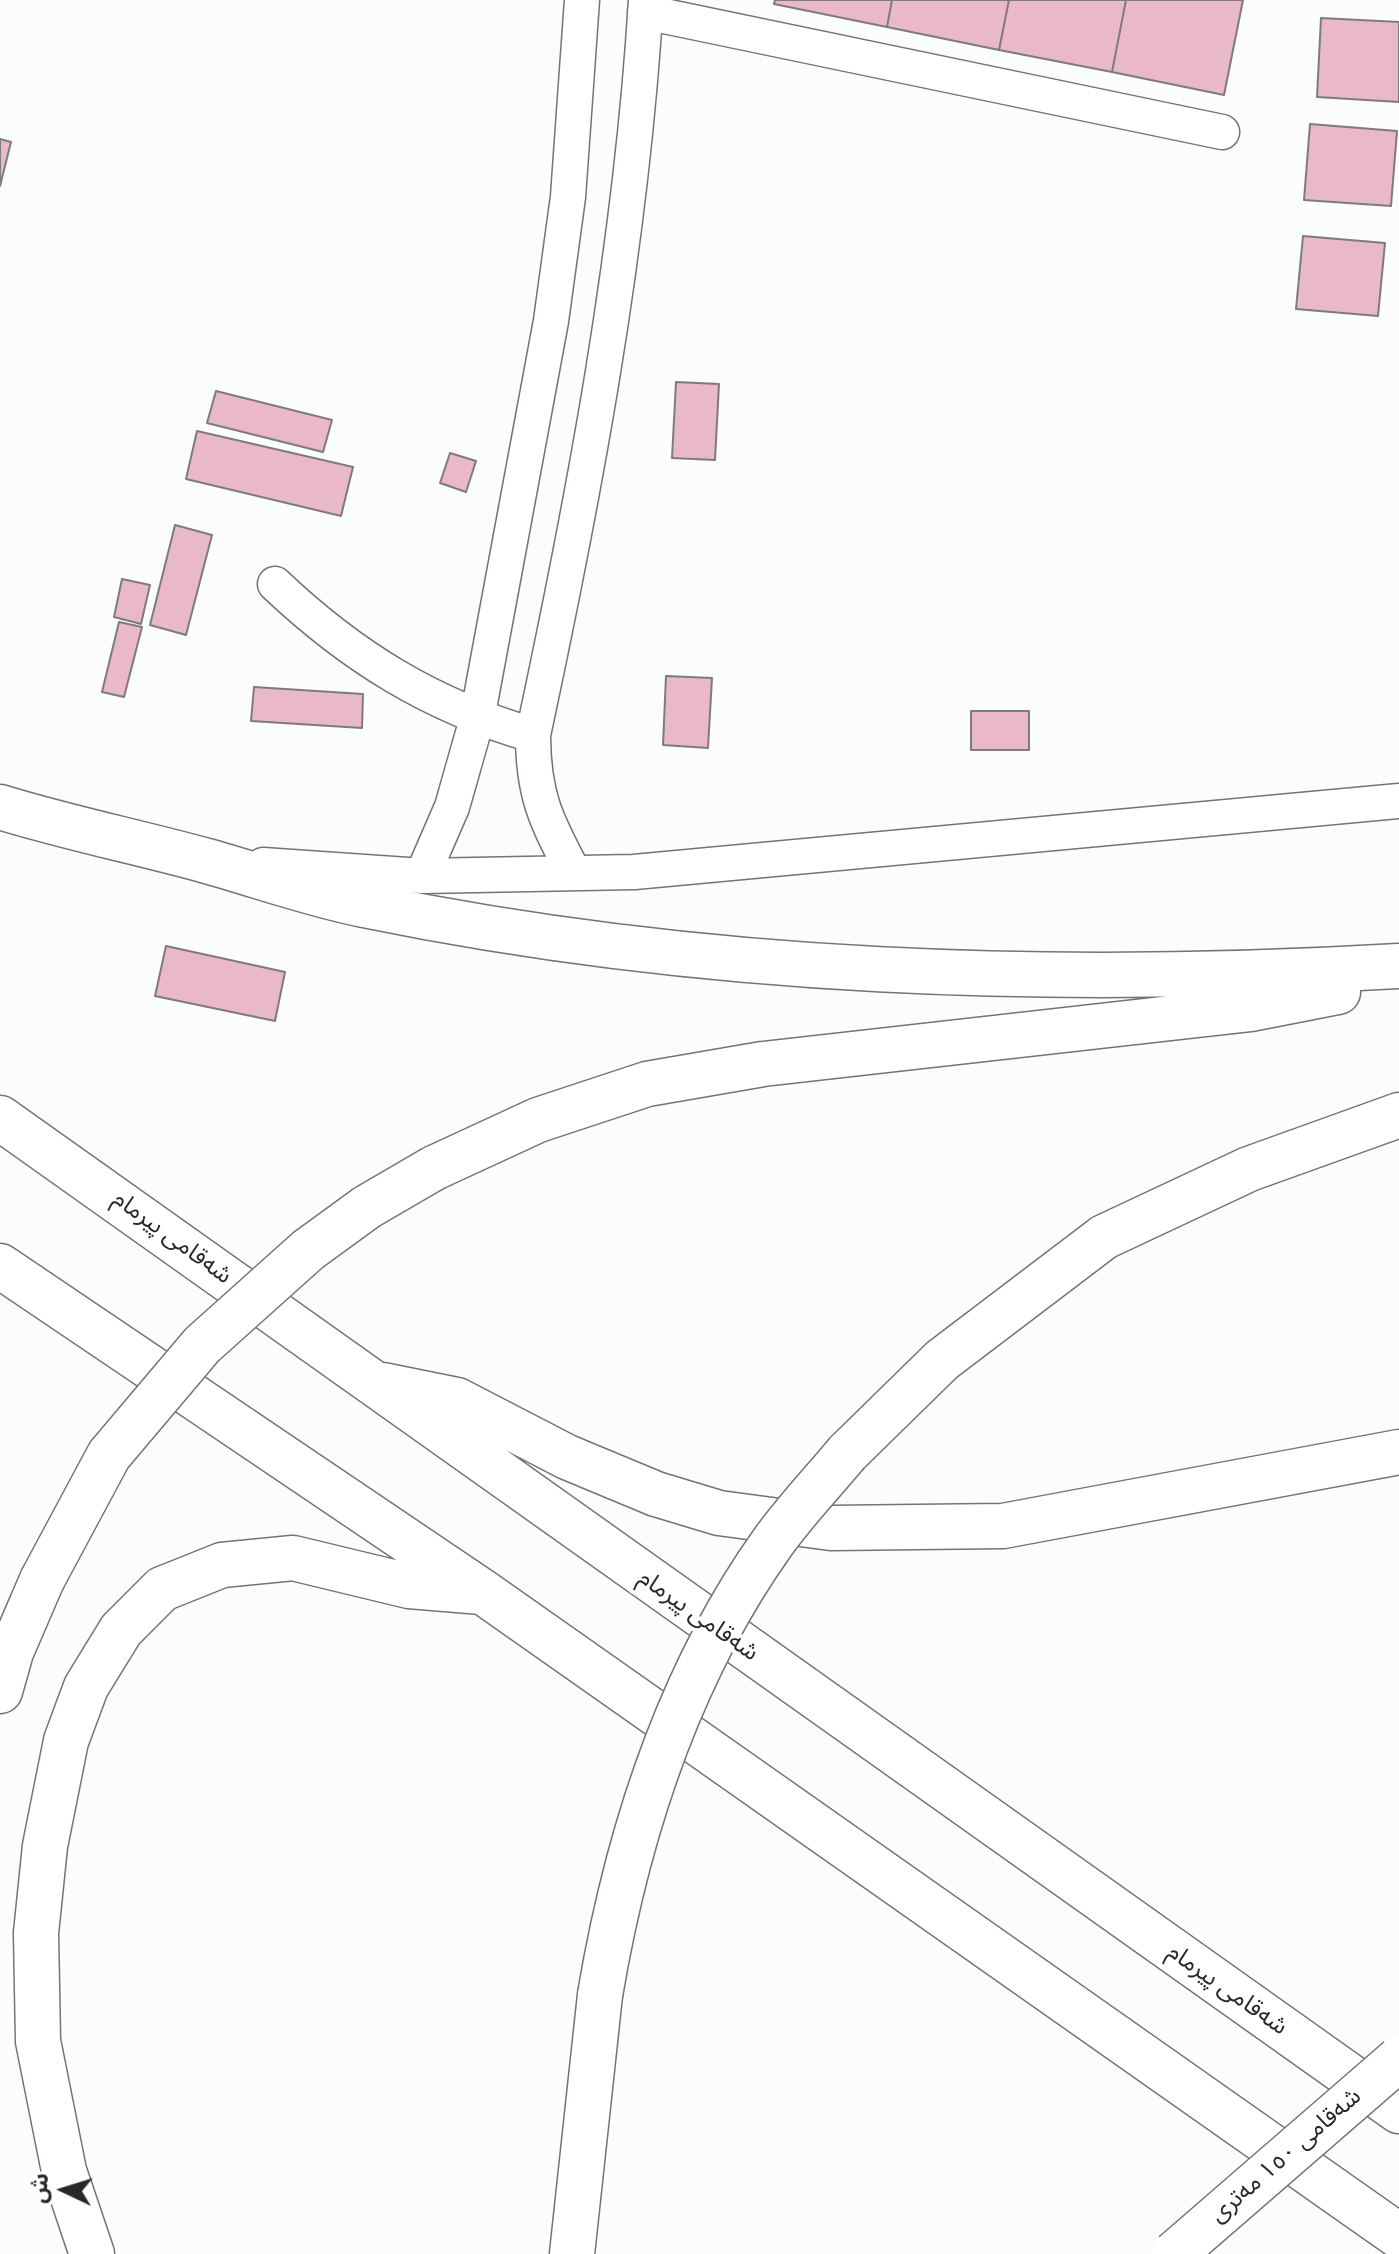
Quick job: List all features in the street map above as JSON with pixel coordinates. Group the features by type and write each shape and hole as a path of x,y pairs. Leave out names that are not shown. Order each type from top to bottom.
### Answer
{"highway":[{"path":"0,807 210,862 304,893 601,944 875,969 1093,977 1248,975 1399,966"},
{"path":"0,1691 11,1652 42,1580 109,1455 202,1345 308,1250 367,1207 434,1168 538,1120 647,1084 763,1064 1251,1009 1399,979"},
{"path":"572,2254 600,1995 629,1852 684,1700 722,1621 772,1542 847,1453 942,1360 1104,1237 1249,1169 1399,1115"},
{"name":"شەقامی پیرمام","path":"0,1118 111,1193 368,1383 1399,2111"},
{"path":"0,1266 483,1592 1399,2236"},
{"path":"368,1383 457,1400 567,1457 656,1494 719,1513 831,1528 897,1530 1003,1526 1399,1452"},
{"path":"92,2254 64,2171 38,2041 36,1933 45,1846 66,1741 86,1687 121,1630 162,1589 222,1565 293,1558 409,1586 483,1592"},
{"name":"شەقامی ١٥٠ مەتری","path":"1174,2254 1399,2059"},
{"path":"558,2254 577,2211"}],"street":[{"path":"422,876 452,807 477,719 551,321 568,197 572,2"},
{"path":"574,873 543,813 535,787 533,735 615,302 646,6 1222,132"},
{"path":"275,584 325,631 378,668 477,719 533,735"},
{"path":"210,862 422,876 634,872 1399,801"}],"building":[{"path":"775,0 892,0 887,27 774,4"},
{"path":"892,0 1009,0 999,50 887,27"},
{"path":"1009,0 1126,0 1112,72 999,50"},
{"path":"1126,0 1243,0 1224,95 1112,72"},
{"path":"1321,18 1399,22 1399,102 1317,97"},
{"path":"1310,124 1397,131 1391,206 1304,200"},
{"path":"0,139 11,142 0,186"},
{"path":"1303,236 1385,243 1378,316 1296,309"},
{"path":"676,382 719,384 715,460 672,458"},
{"path":"216,391 332,420 323,452 207,423"},
{"path":"197,431 353,467 341,516 186,479"},
{"path":"450,453 476,461 466,492 440,483"},
{"path":"175,525 212,535 186,635 150,625"},
{"path":"122,579 150,585 141,624 114,617"},
{"path":"119,622 142,627 124,697 102,692"},
{"path":"666,676 712,678 708,748 663,745"},
{"path":"254,687 363,694 362,728 251,721"},
{"path":"971,711 1029,711 1029,750 971,750"},
{"path":"166,946 285,972 275,1021 155,996"}]}
